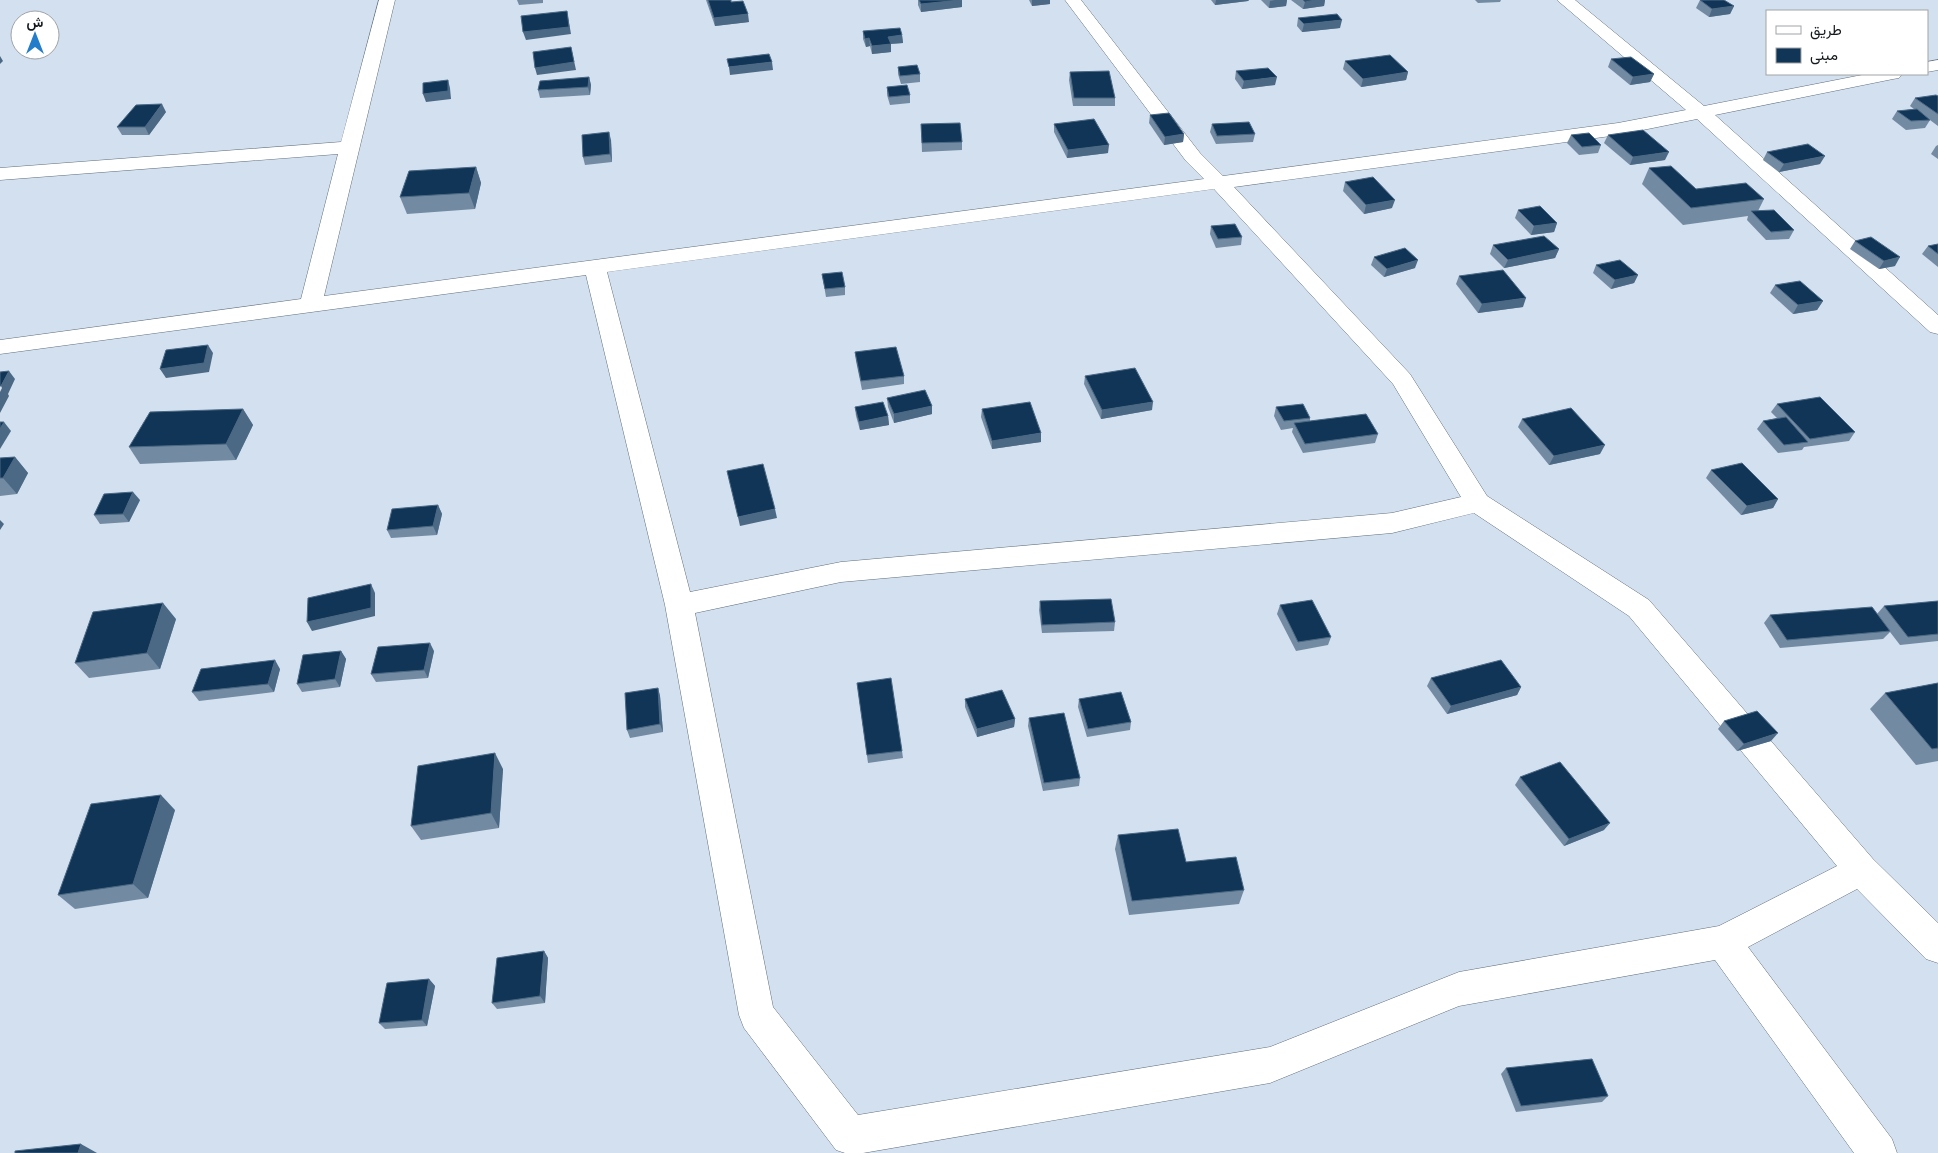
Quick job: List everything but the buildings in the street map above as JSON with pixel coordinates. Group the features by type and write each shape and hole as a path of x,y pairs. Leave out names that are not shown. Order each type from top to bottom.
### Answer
{"street":[{"path":"311,305 387,0"},
{"path":"1073,0 1192,157 1219,183 1402,379 1478,503 1638,608 1861,870 1938,947"},
{"path":"1565,0 1700,112 1938,328"},
{"path":"0,347 1618,129 1888,75"},
{"path":"0,174 351,148"},
{"path":"595,267 679,605 757,1016 850,1136 1270,1065 1459,989 1723,942 1861,870"},
{"path":"679,605 842,572 1392,523 1478,503"},
{"path":"1723,942 1878,1153"}]}
